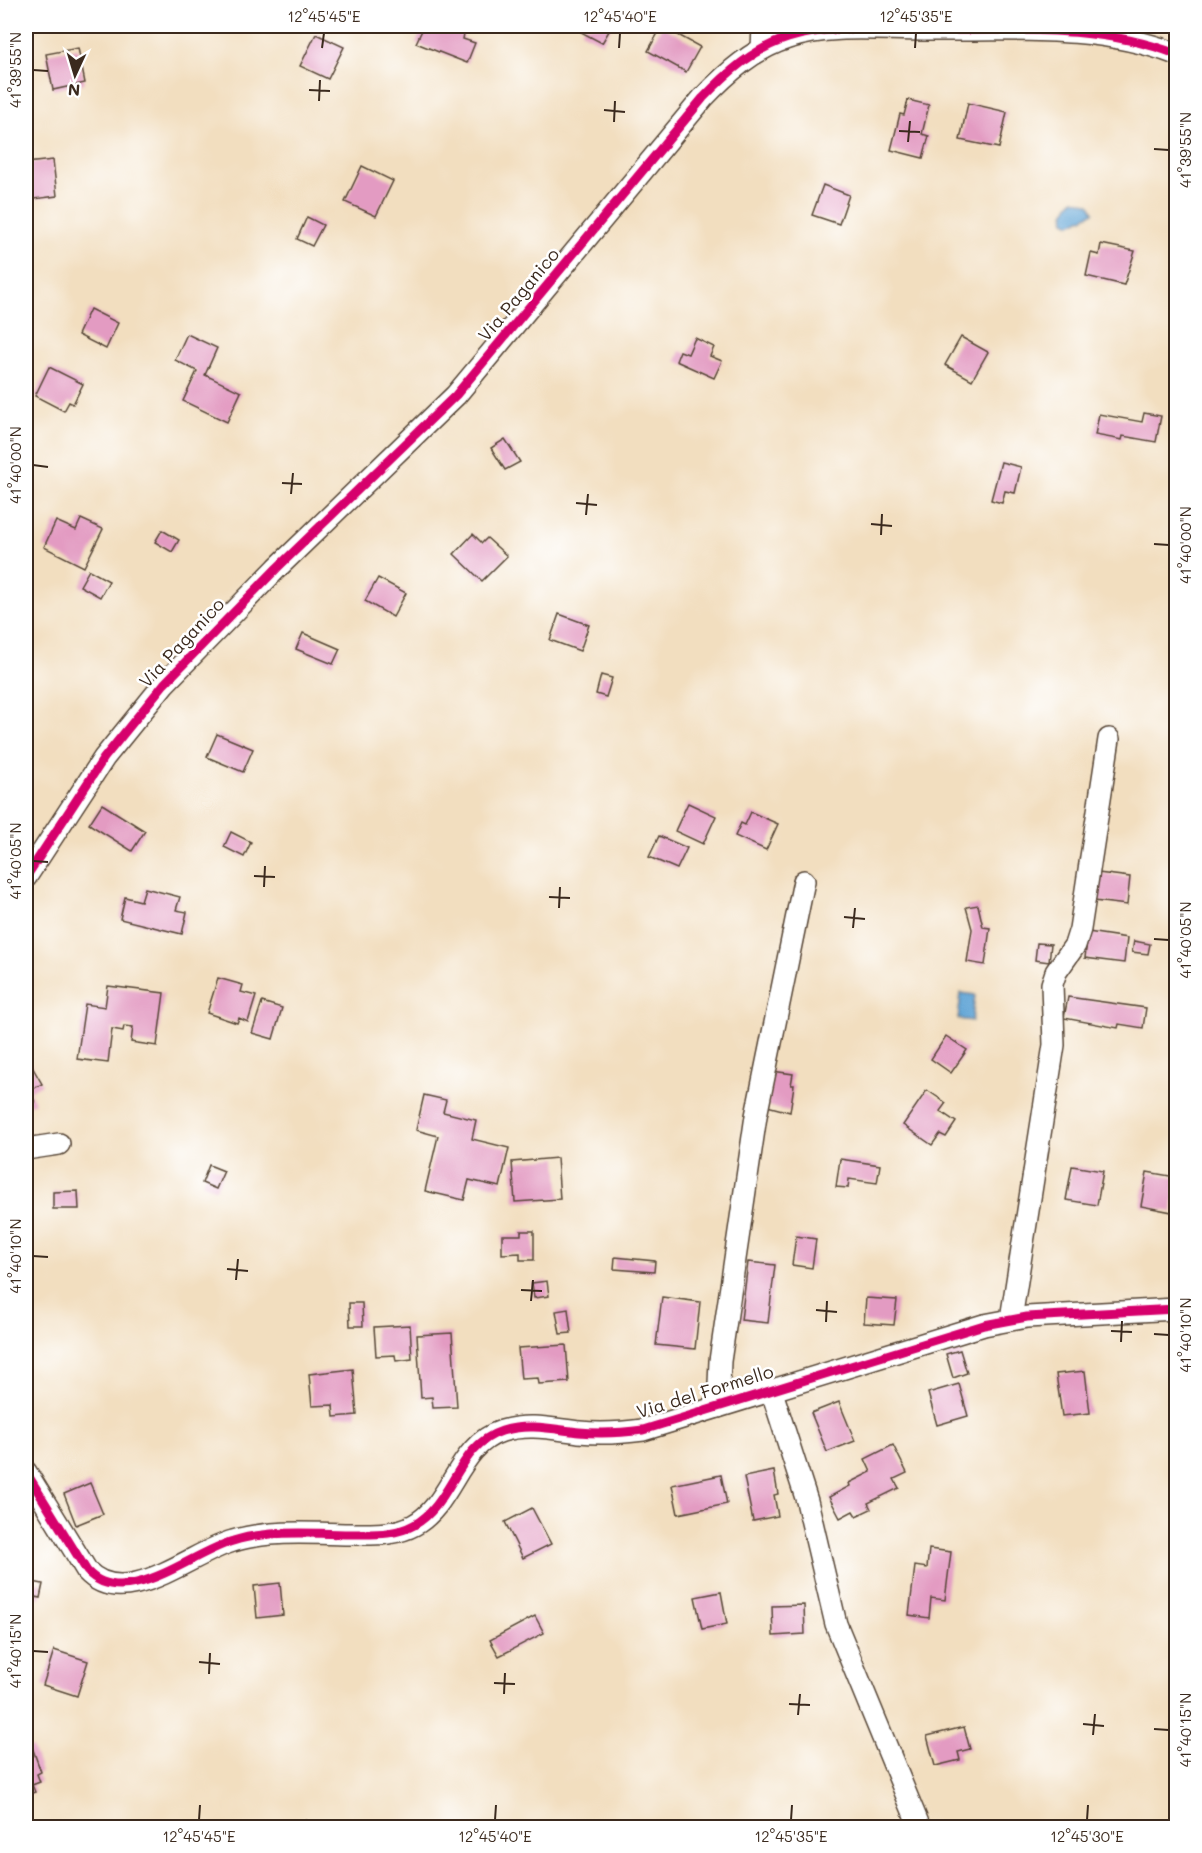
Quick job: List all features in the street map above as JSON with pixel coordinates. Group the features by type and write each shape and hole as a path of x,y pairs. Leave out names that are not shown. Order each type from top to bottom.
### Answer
{"street":[{"path":"762,49 763,26"},
{"name":"Via Paganico","path":"26,877 98,766 164,684 277,568 442,410 703,98 738,66 762,49 791,37 833,30 953,28 1077,32 1127,39 1176,54"},
{"path":"1011,1319 1054,1045 1050,999 1052,984 1056,972 1074,945 1080,929 1108,739"},
{"path":"718,1407 720,1361 756,1116 804,881"},
{"path":"26,1149 59,1144"},
{"name":"Via del Formello","path":"26,1472 87,1571 102,1582 129,1586 143,1582 212,1548 240,1539 283,1535 376,1534 407,1528 432,1509 478,1444 489,1436 506,1429 532,1426 588,1432 628,1432 668,1424 771,1389 959,1331 1011,1319 1176,1309"},
{"path":"771,1389 807,1501 836,1624 920,1827"}],"water":[{"path":"1075,199 1090,204 1094,212 1071,224 1065,221 1065,216 1068,206"},
{"path":"961,993 975,995 972,1021 958,1019"}],"building":[{"path":"424,26 448,33 449,28 464,34 463,39 475,43 467,63 416,43"},
{"path":"584,26 612,26 602,43 581,32"},
{"path":"662,26 700,47 686,72 648,51"},
{"path":"316,34 344,47 328,79 300,66"},
{"path":"78,48 85,83 53,90 46,54"},
{"path":"908,100 929,105 922,134 929,136 923,158 891,150 900,114 904,115"},
{"path":"968,103 1007,112 999,148 960,140"},
{"path":"53,160 57,196 26,200 26,163"},
{"path":"362,166 393,181 376,216 345,202"},
{"path":"823,185 849,195 839,224 812,215"},
{"path":"307,217 323,225 312,246 297,239"},
{"path":"1101,244 1135,251 1124,285 1086,276 1091,253 1099,255"},
{"path":"90,309 118,323 106,349 78,335"},
{"path":"187,334 217,348 205,375 241,392 227,422 183,401 197,371 175,360"},
{"path":"961,337 988,352 972,380 945,365"},
{"path":"695,338 714,347 710,356 722,361 714,378 676,361 680,351 688,354"},
{"path":"49,367 83,384 73,404 69,402 64,411 35,396"},
{"path":"1144,413 1161,416 1156,442 1123,436 1122,440 1095,435 1099,414 1142,422"},
{"path":"505,439 520,462 505,470 491,448"},
{"path":"1001,462 1021,467 1015,493 1005,491 1002,503 991,500"},
{"path":"81,519 103,529 84,567 44,547 56,521 76,530"},
{"path":"162,530 179,540 172,552 155,542"},
{"path":"473,534 482,543 487,538 507,556 482,581 454,554"},
{"path":"89,570 109,581 100,597 80,586"},
{"path":"378,578 406,593 393,617 365,601"},
{"path":"559,614 589,625 580,651 550,640"},
{"path":"303,633 340,649 333,664 296,649"},
{"path":"601,675 612,678 606,697 596,694"},
{"path":"217,734 253,749 243,772 207,757"},
{"path":"688,803 716,816 703,844 675,831"},
{"path":"102,804 145,831 132,851 89,824"},
{"path":"751,812 778,824 766,850 735,836 741,823 745,825"},
{"path":"231,832 251,842 244,857 224,847"},
{"path":"659,836 687,848 677,869 649,857"},
{"path":"1098,873 1130,877 1127,905 1094,901"},
{"path":"145,888 180,897 176,910 187,912 182,934 120,919 125,897 141,901"},
{"path":"978,905 983,927 990,928 985,965 967,962 972,929 966,907"},
{"path":"1088,932 1127,938 1124,963 1085,958"},
{"path":"1134,941 1150,944 1148,954 1132,952"},
{"path":"1037,943 1051,944 1049,962 1035,960"},
{"path":"218,978 243,985 241,992 256,996 248,1022 239,1018 237,1023 207,1013"},
{"path":"108,986 164,993 157,1046 131,1042 133,1027 124,1026 123,1031 112,1029 108,1063 77,1059 85,1004 105,1007"},
{"path":"1068,997 1146,1008 1143,1028 1119,1024 1118,1028 1064,1018"},
{"path":"262,1002 282,1008 273,1039 252,1033"},
{"path":"946,1036 967,1050 951,1073 931,1059"},
{"path":"30,1063 42,1084 29,1091 35,1102 26,1107 26,1066"},
{"path":"772,1071 793,1074 791,1085 794,1085 790,1112 767,1106"},
{"path":"927,1090 946,1103 940,1111 956,1122 946,1137 940,1134 932,1145 903,1125"},
{"path":"424,1095 446,1100 443,1112 476,1120 472,1139 509,1148 500,1187 469,1180 464,1200 425,1191 438,1136 416,1130"},
{"path":"557,1158 560,1199 515,1202 512,1162"},
{"path":"840,1159 880,1165 877,1183 849,1179 848,1188 836,1187"},
{"path":"209,1165 224,1171 216,1189 202,1183"},
{"path":"1072,1166 1103,1171 1097,1205 1066,1200"},
{"path":"1147,1172 1176,1177 1172,1212 1141,1206"},
{"path":"78,1191 79,1209 53,1209 53,1192"},
{"path":"521,1231 534,1231 534,1260 520,1260 520,1253 502,1254 502,1235 521,1235"},
{"path":"796,1236 816,1239 812,1268 792,1265"},
{"path":"615,1257 655,1261 654,1272 614,1269"},
{"path":"748,1262 775,1265 768,1323 741,1320"},
{"path":"547,1281 549,1296 534,1298 532,1283"},
{"path":"662,1297 700,1302 695,1349 656,1345"},
{"path":"866,1298 897,1300 894,1325 864,1323"},
{"path":"349,1303 362,1303 363,1326 350,1326"},
{"path":"568,1309 571,1333 560,1334 556,1311"},
{"path":"410,1325 412,1359 396,1361 395,1355 376,1356 374,1327"},
{"path":"452,1333 457,1407 433,1408 432,1397 421,1398 417,1335"},
{"path":"566,1345 569,1382 539,1384 538,1378 521,1379 518,1348"},
{"path":"960,1350 967,1373 953,1378 946,1354"},
{"path":"353,1369 357,1415 334,1417 333,1405 312,1406 309,1374"},
{"path":"1085,1371 1090,1413 1062,1416 1056,1374"},
{"path":"959,1384 968,1416 937,1425 928,1393"},
{"path":"839,1402 855,1441 827,1452 811,1413"},
{"path":"893,1445 907,1473 894,1479 899,1488 868,1503 871,1509 856,1516 853,1511 840,1518 829,1497 850,1486 849,1483 871,1472 865,1459"},
{"path":"774,1471 778,1494 774,1495 778,1516 753,1521 744,1477"},
{"path":"721,1475 727,1504 678,1514 672,1485"},
{"path":"90,1483 103,1514 76,1525 64,1494"},
{"path":"532,1508 551,1544 523,1558 505,1522"},
{"path":"929,1549 951,1552 945,1600 931,1598 929,1618 909,1615 915,1566 927,1568"},
{"path":"33,1582 43,1584 40,1598 30,1596"},
{"path":"280,1583 283,1615 257,1618 254,1586"},
{"path":"721,1592 727,1624 702,1629 695,1597"},
{"path":"804,1605 805,1634 773,1636 772,1606"},
{"path":"535,1616 544,1633 499,1656 490,1640"},
{"path":"54,1650 88,1661 77,1696 43,1685"},
{"path":"964,1727 970,1749 958,1752 960,1760 935,1766 927,1736"},
{"path":"32,1747 41,1772 37,1774 40,1782 32,1785 35,1792 26,1795 26,1749"},
{"path":"305,1820 305,1828 272,1828 271,1824"}],"cycle path":[{"path":"26,877 104,758 164,684 277,568 456,395 703,98 752,55 788,38 838,29 1020,30 1083,33 1115,37 1176,54"},
{"path":"26,1472 87,1571 103,1582 120,1585 159,1576 217,1547 248,1537 294,1533 378,1534 407,1528 427,1516 475,1449 487,1438 502,1431 521,1427 595,1433 643,1430 984,1325 1027,1317 1176,1309"}]}
